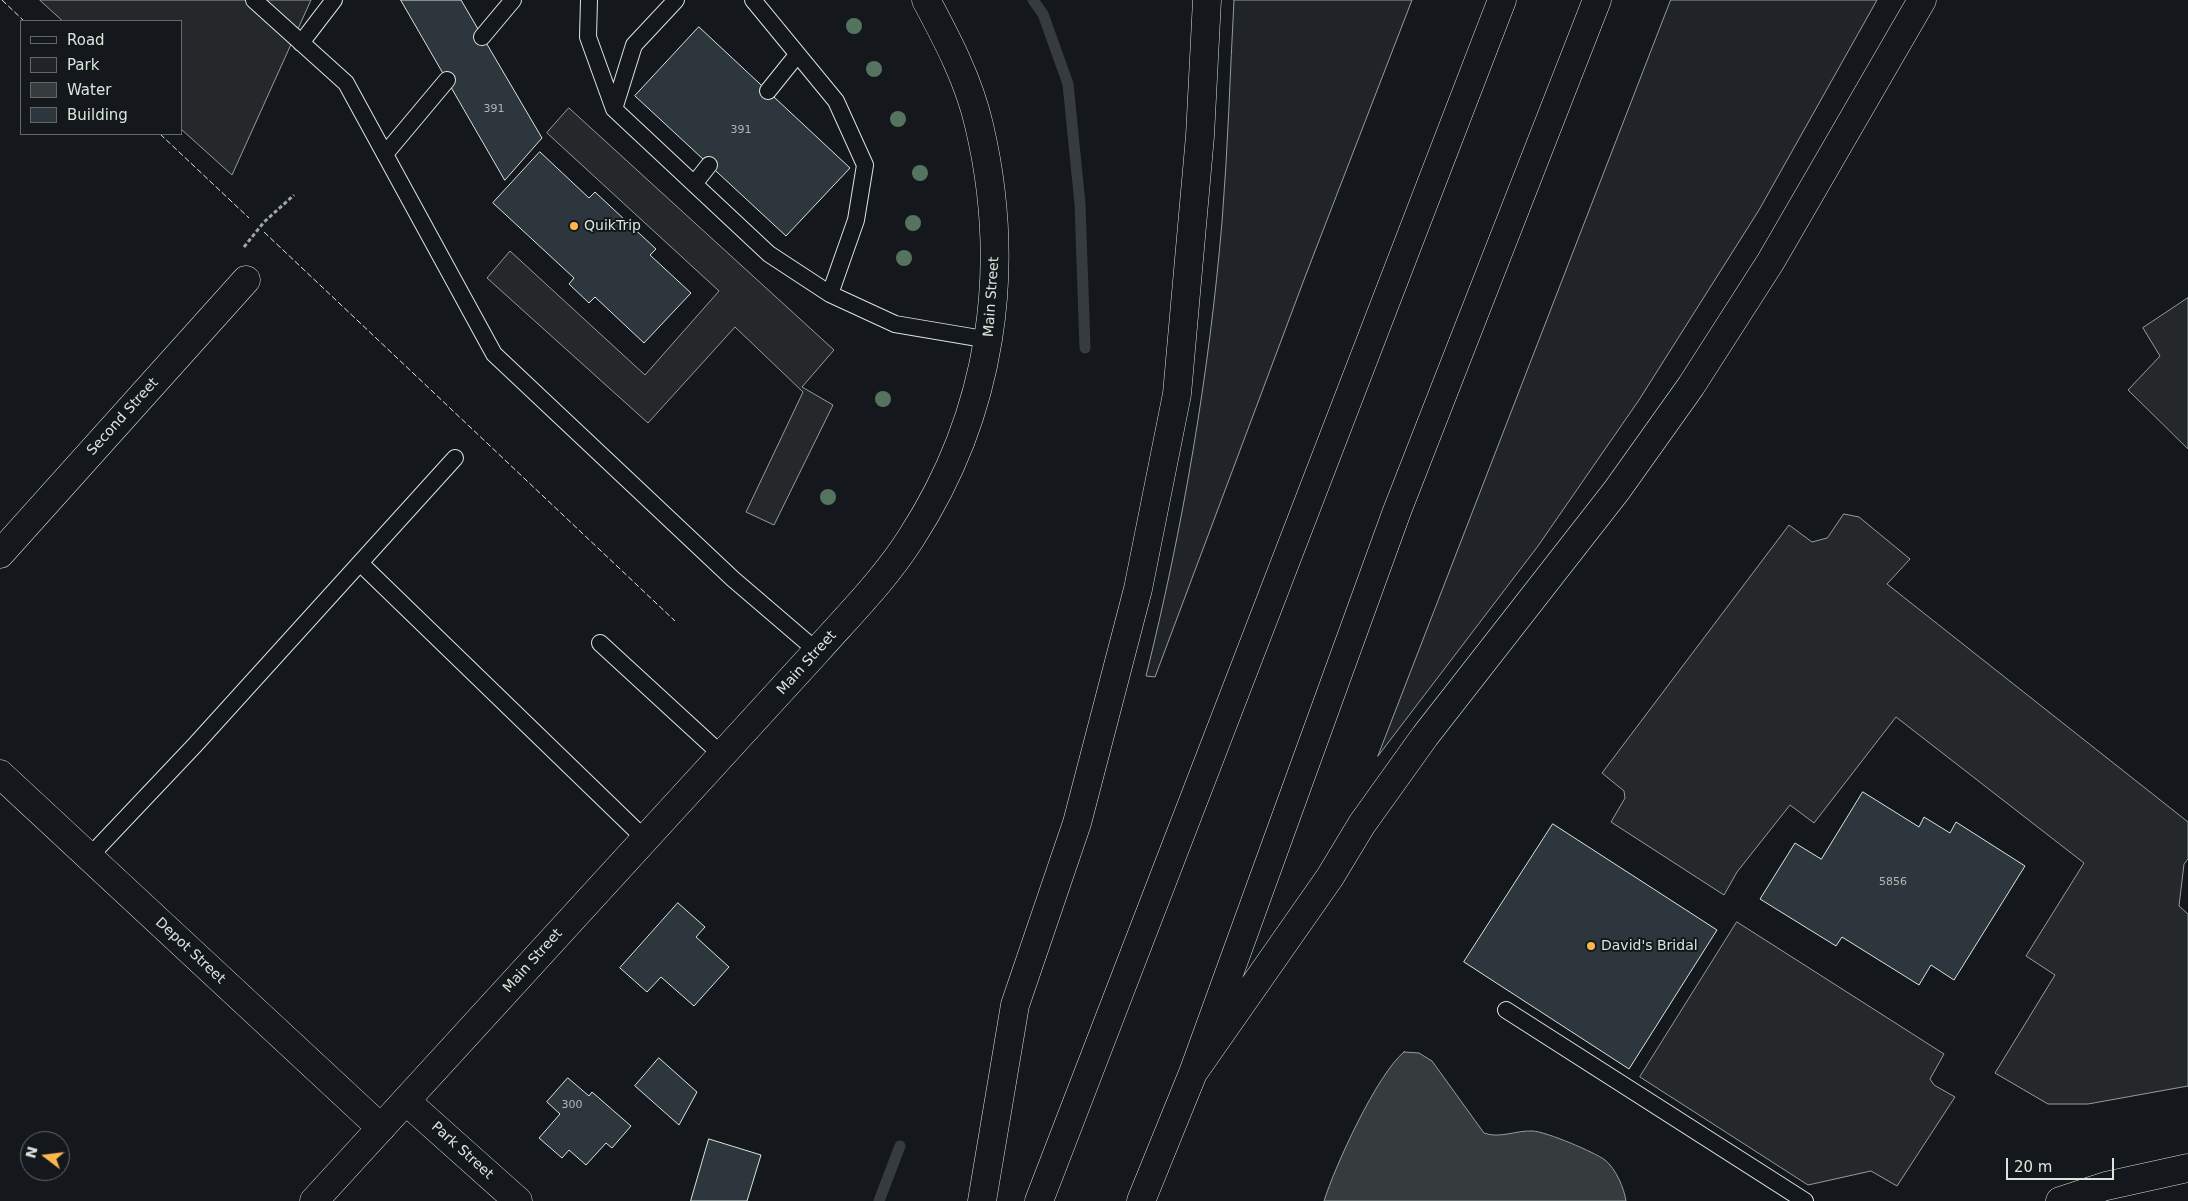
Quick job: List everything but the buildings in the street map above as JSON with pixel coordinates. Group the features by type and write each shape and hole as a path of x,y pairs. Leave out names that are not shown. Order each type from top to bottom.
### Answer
{"main road":[{"name":"Main Street","path":"314,1201 817,651 869,592 911,539 937,495 958,450 976,400 990,340 995,279 994,232 988,172 980,133 961,72 926,0"},
{"path":"982,1201 1015,1005 1077,823 1138,589 1176,394 1200,136 1207,0"},
{"path":"1040,1201 1502,0"},
{"path":"1141,1201 1193,1073 1397,511 1597,0"},
{"path":"1193,1073 1330,877 1362,824 1425,736 1617,490 1691,386 1771,261 1922,0"},
{"name":"Second Street","path":"0,554 246,280"},
{"name":"Depot Street","path":"0,774 381,1128"},
{"name":"Park Street","path":"406,1101 518,1201"},
{"path":"2060,1201 2106,1186 2188,1168"}],"lane":[{"path":"254,0 346,83 494,354 733,579 817,651"},
{"path":"301,42 334,0"},
{"path":"482,37 513,0"},
{"path":"589,0 588,38 614,109 769,254 830,294 895,324 990,340"},
{"path":"614,109 634,46 676,0"},
{"path":"753,0 836,101 865,165 856,220 830,294"},
{"path":"768,91 797,55"},
{"path":"385,154 447,80"},
{"path":"694,184 709,165"},
{"path":"89,857 195,745 455,458"},
{"path":"360,563 645,839"},
{"path":"600,643 722,755"},
{"path":"1506,1010 1805,1201"}],"path":[{"path":"242,250 264,222 294,195"}],"green space":[{"path":"1234,0 1412,0 1305,277 1155,677 1146,676 1183,507 1210,337 1224,194"},
{"path":"1671,0 1877,0 1759,210 1639,400 1538,546 1378,756"}],"shaded area":[{"path":"40,0 311,0 232,175 182,130 182,20 62,20"},
{"path":"569,108 834,350 802,387 833,405 774,525 746,512 803,392 735,327 648,423 487,278 510,251 645,375 719,291 547,133"},
{"path":"2188,298 2188,449 2128,390 2160,356 2143,328"},
{"path":"1844,514 1859,517 1910,559 1887,584 2188,822 2188,859 2184,864 2179,906 2188,914 2188,1086 2088,1104 2048,1104 1995,1073 2055,975 2026,956 2084,863 1896,717 1814,823 1790,805 1737,872 1724,895 1611,822 1625,798 1624,791 1602,773 1789,525 1812,542 1827,538"},
{"path":"1737,922 1944,1054 1930,1079 1934,1085 1955,1097 1897,1186 1871,1171 1808,1185 1640,1077"}],"water":[{"path":"1404,1052 1419,1053 1432,1061 1484,1133 1502,1135 1527,1131 1540,1132 1591,1152 1605,1160 1613,1168 1626,1201 1324,1201 1337,1166 1358,1122 1393,1063"}],"waterway":[{"path":"1033,0 1043,14 1068,84 1080,204 1085,348"},
{"path":"879,1201 900,1146"}],"fence":[{"path":"2,0 23,20"},
{"path":"161,135 249,218"},
{"path":"264,232 675,621"}],"place":[{"name":"QuikTrip","path":"574,226"},
{"name":"David's Bridal","path":"1591,946"}]}
